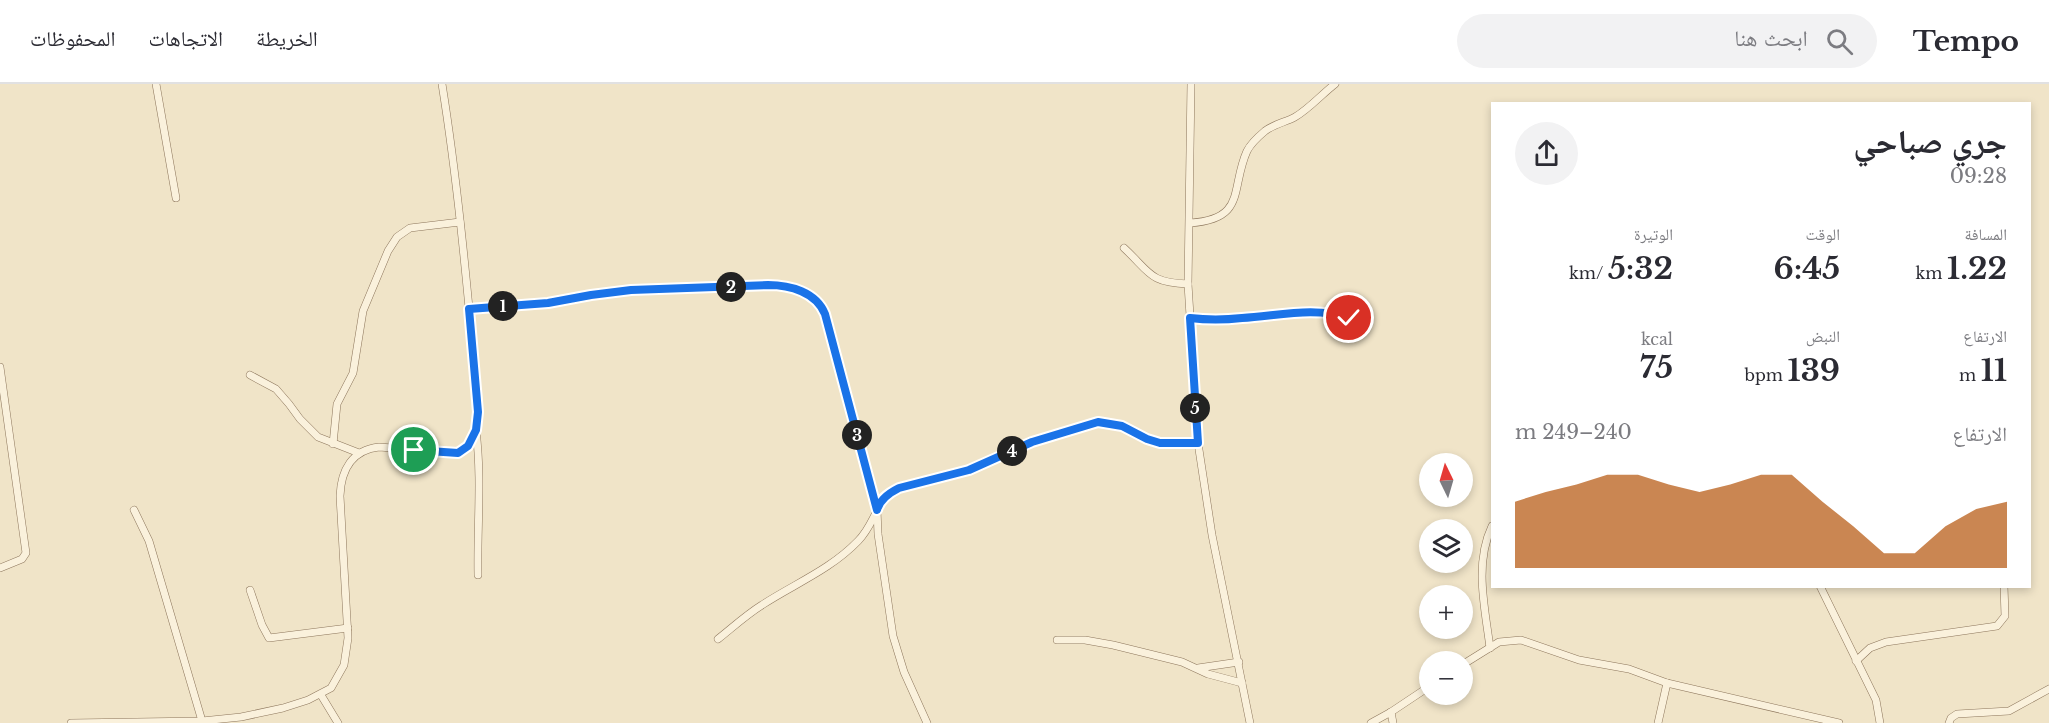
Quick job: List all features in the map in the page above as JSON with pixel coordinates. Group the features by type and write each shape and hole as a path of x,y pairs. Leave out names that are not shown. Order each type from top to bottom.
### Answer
{"street":[{"path":"156,84 176,198"},
{"path":"442,84 460,222 478,412 476,430 480,499 477,544 478,575"},
{"path":"1191,84 1188,284 1198,443 1212,535 1250,723"},
{"path":"1190,223 1213,220 1221,215 1232,202 1238,189 1247,150 1267,129 1297,116 1335,84"},
{"path":"333,444 337,404 353,373 363,311 388,251 397,237 410,228 460,222"},
{"path":"1124,248 1153,278 1169,284 1188,284"},
{"path":"469,309 548,303 631,290 768,285 780,285 804,292 822,307 877,510 878,534 893,636 904,672 927,723"},
{"path":"1190,318 1217,320 1320,312 1349,318"},
{"path":"0,367 26,553 22,559 0,568"},
{"path":"250,375 276,389 318,437 359,453"},
{"path":"718,639 760,606 840,558 867,531 883,500 899,488 969,470 1032,442 1098,422 1122,426 1160,443 1198,443"},
{"path":"71,723 202,722 262,714 321,695 331,688 344,665 348,628 340,482 345,468 359,453 368,448 458,453 468,446 476,430"},
{"path":"134,510 149,541 202,722"},
{"path":"1490,648 1481,582 1483,559 1491,530"},
{"path":"1821,588 1875,700 1880,723"},
{"path":"1856,661 1870,648 1886,642 1996,626 2005,616 2004,588"},
{"path":"250,590 268,638 348,628"},
{"path":"1473,658 1499,642 1521,639 1579,660 1629,669 1666,683 1839,723"},
{"path":"1057,640 1085,640 1113,645 1164,657 1242,683"},
{"path":"1195,669 1239,662"},
{"path":"1658,723 1666,683"},
{"path":"1949,723 1951,718 1957,714 1996,713 2015,708 2049,689"},
{"path":"1371,723 1419,693"},
{"path":"321,695 338,723"},
{"path":"1391,712 1393,723"},
{"path":"1996,713 1997,723"}],"route":[{"path":"414,450 458,453 468,446 476,430 478,412 469,309 566,301 631,290 780,285 804,292 822,307 825,314 877,510 883,500 899,488 969,470 1032,442 1098,422 1122,426 1160,443 1198,443 1190,318 1241,319 1302,312 1338,314 1349,318"}]}
